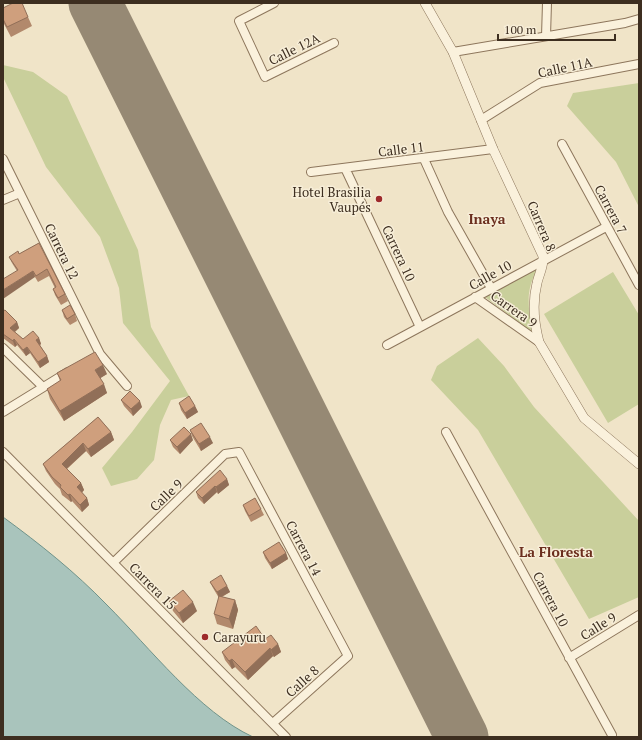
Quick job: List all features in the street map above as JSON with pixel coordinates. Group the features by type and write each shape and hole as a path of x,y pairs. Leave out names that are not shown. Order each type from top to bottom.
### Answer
{"street":[{"name":"Calle 12A","path":"274,3 239,21 265,77 334,43"},
{"name":"Carrera 8","path":"425,3 453,52 493,149 543,260 534,302 536,330 539,342 584,418 639,464"},
{"path":"546,36 547,3"},
{"path":"453,52 639,20"},
{"name":"Calle 11A","path":"481,120 540,83 639,64"},
{"name":"Carrera 7","path":"562,144 639,285"},
{"name":"Calle 11","path":"311,172 424,159 493,149"},
{"name":"Carrera 9","path":"424,159 448,212 491,288"},
{"name":"Carrera 12","path":"4,162 97,355 127,386"},
{"name":"Carrera 10","path":"345,168 420,327"},
{"path":"3,200 20,193"},
{"name":"Calle 10","path":"387,345 606,227"},
{"name":"Carrera 9","path":"475,297 539,342"},
{"path":"3,348 42,386"},
{"path":"3,412 42,386 74,368"},
{"name":"Carrera 10","path":"446,432 612,736"},
{"name":"Carrera 15","path":"3,452 114,562 286,737"},
{"name":"Calle 9","path":"114,562 225,454 239,452"},
{"name":"Carrera 14","path":"239,452 348,656"},
{"name":"Calle 9","path":"569,658 639,615"},
{"name":"Calle 8","path":"273,723 348,656"}],"green space":[{"path":"3,65 33,72 67,96 138,250 151,327 189,396 171,400 160,425 154,460 137,479 111,486 102,468 132,432 170,381 123,323 119,288 100,237 46,167 3,77"},
{"path":"639,83 639,207 616,162 567,106 573,93"},
{"path":"538,268 529,292 532,332 485,297"},
{"path":"613,272 639,315 639,404 608,423 544,314"},
{"path":"478,338 504,366 534,407 639,521 639,597 589,619 478,430 431,380 437,366"}],"water":[{"path":"3,517 44,548 82,581 194,696 233,726 253,737 3,737"}],"building":[{"path":"13,3 22,3 28,17 7,27 3,19 3,8"},
{"path":"39,243 65,294 58,298 53,289 56,287 47,269 36,276 33,271 3,290 3,279 18,270 9,257 18,251 19,254"},
{"path":"70,305 75,314 67,319 62,310"},
{"path":"5,310 17,322 10,328 23,339 33,331 39,338 36,340 47,356 38,362 27,347 23,350 14,339 13,341 3,334 3,311"},
{"path":"95,352 103,365 95,370 104,384 60,411 47,389 61,380 57,373"},
{"path":"130,391 140,401 131,409 121,400"},
{"path":"189,396 195,406 185,413 179,403"},
{"path":"98,417 111,432 88,449 83,443 62,464 81,483 77,487 87,498 80,505 70,494 68,495 60,487 61,485 52,477 43,464"},
{"path":"201,423 210,437 199,444 190,430"},
{"path":"184,427 191,434 177,447 170,440"},
{"path":"220,470 227,479 216,487 215,486 202,498 196,492"},
{"path":"255,498 261,509 249,516 243,505"},
{"path":"279,542 286,553 270,563 263,552"},
{"path":"221,575 227,586 217,592 210,582"},
{"path":"183,590 193,602 179,613 169,601"},
{"path":"219,596 235,600 229,619 214,614"},
{"path":"256,626 265,639 271,635 278,644 271,650 270,648 245,672 232,659 229,661 222,652"}],"runway":[{"path":"95,3 462,737"}],"place":[{"name":"Hotel Brasilia Vaupés","path":"379,199"},
{"name":"Carayuru","path":"205,637"}],"district":[{"name":"Inaya","path":"487,219"},
{"name":"La Floresta","path":"556,552"}]}
